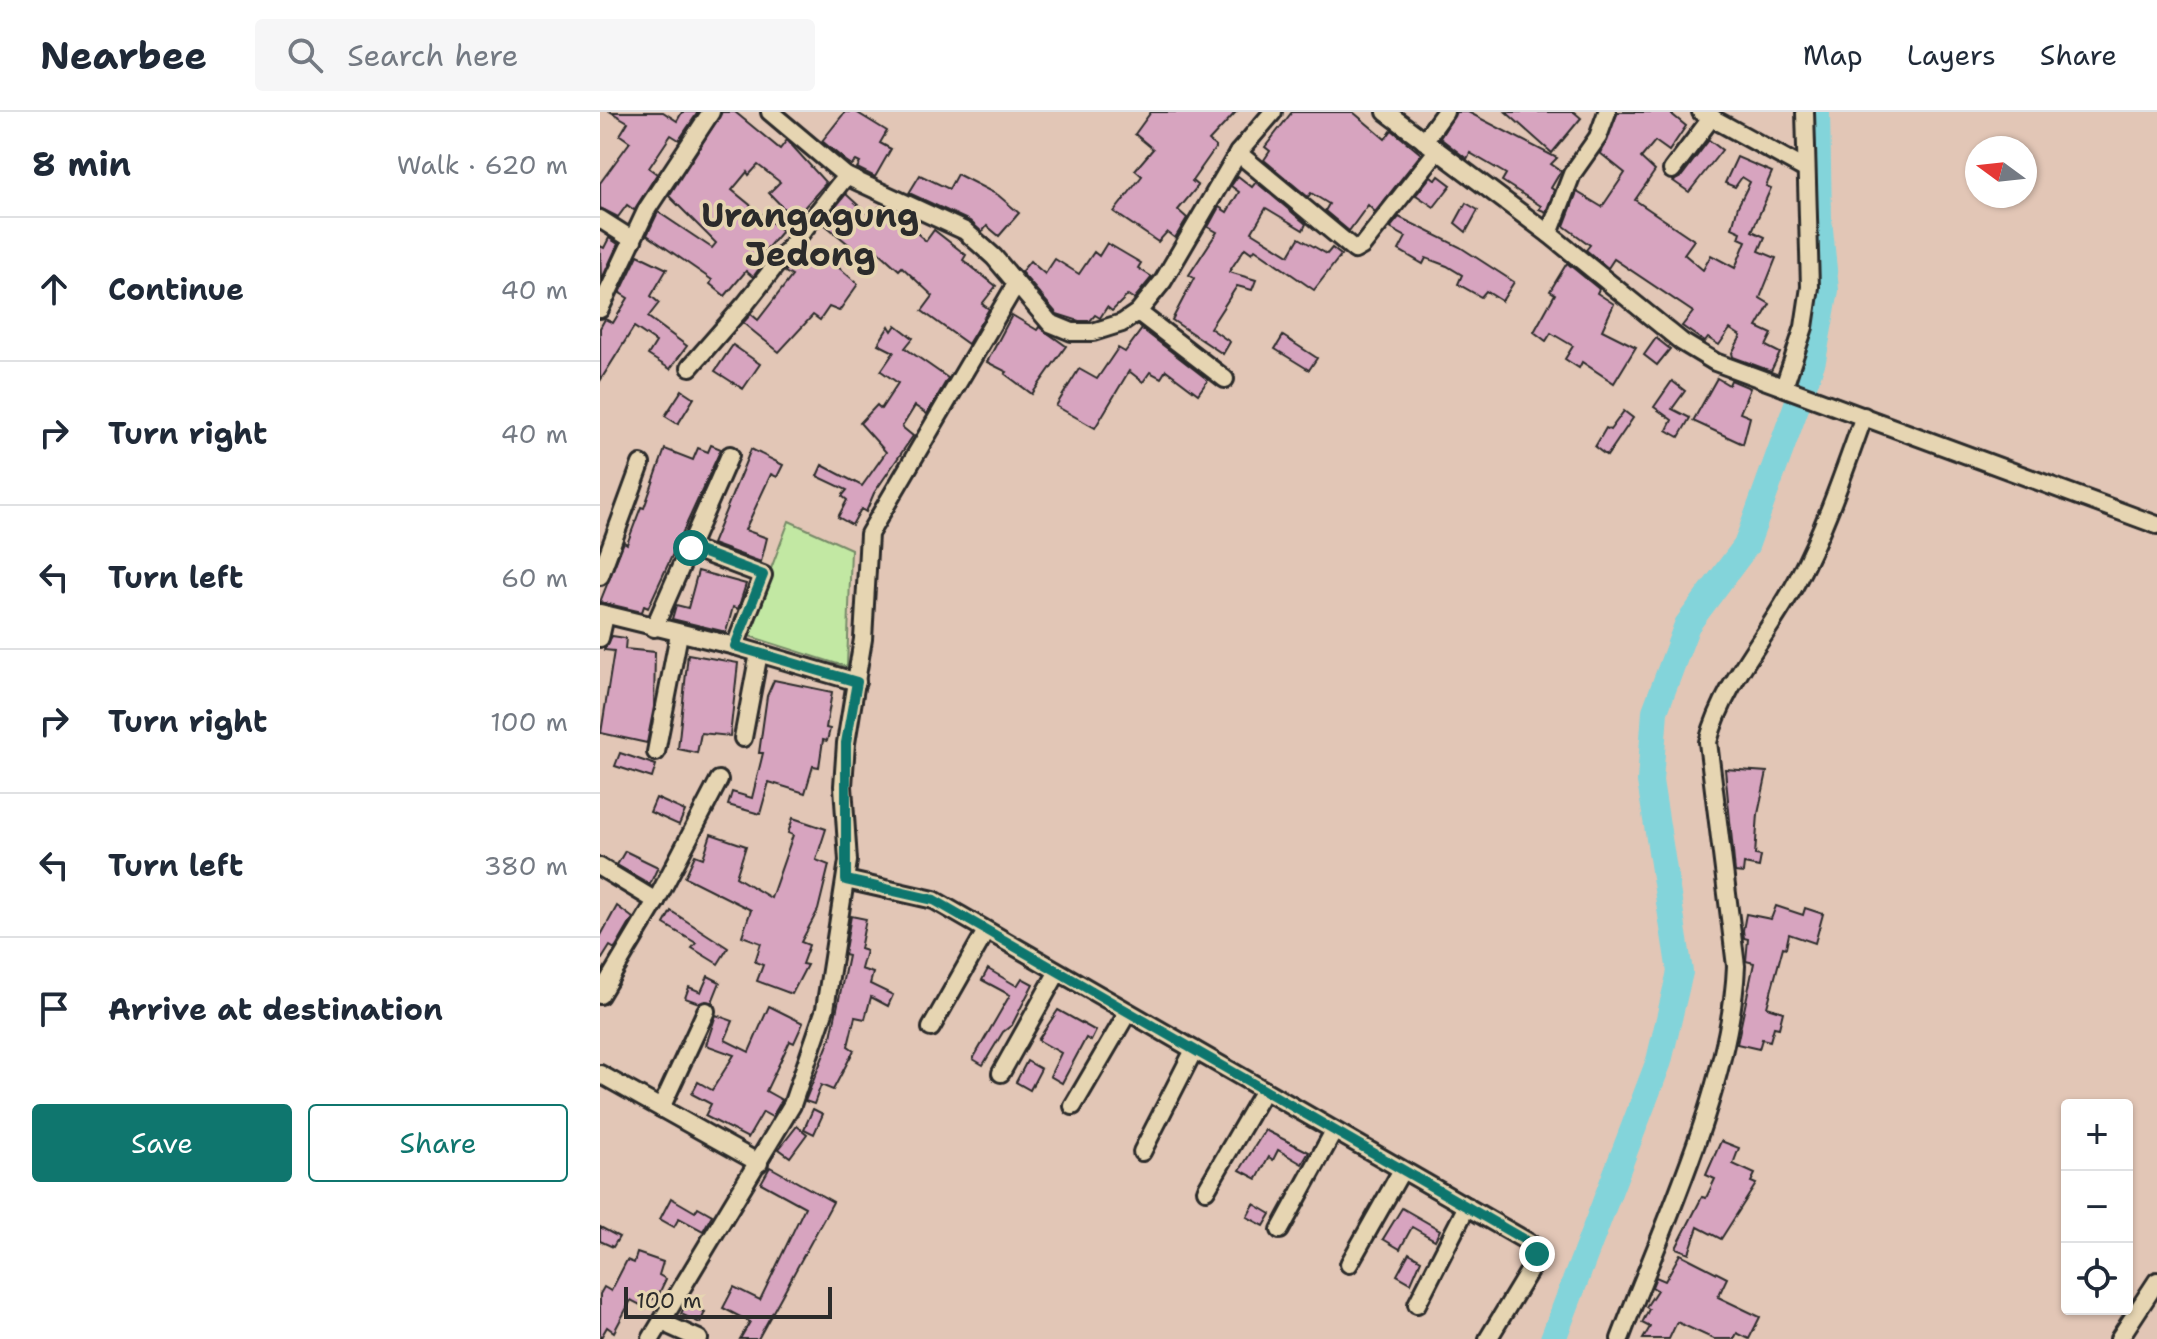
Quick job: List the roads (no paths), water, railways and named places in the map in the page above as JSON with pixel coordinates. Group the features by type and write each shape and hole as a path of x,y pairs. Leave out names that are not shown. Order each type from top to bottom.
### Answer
{"street":[{"path":"600,309 647,209 711,112"},
{"path":"770,112 846,176 965,231 1050,323 1072,332 1093,332 1122,323 1138,312 1163,281 1238,153 1273,112"},
{"path":"1386,112 1549,234 1682,342 1715,362 2157,525"},
{"path":"1238,153 1355,250 1362,246 1431,146 1445,112"},
{"path":"1549,234 1572,174 1598,137 1607,112"},
{"path":"1780,386 1804,327 1810,287 1805,112"},
{"path":"1672,170 1706,115 1805,169"},
{"path":"690,367 746,303 846,176"},
{"path":"600,219 633,240"},
{"path":"651,1339 667,1326 792,1105 825,1009 846,880 846,743 857,682 869,534 1016,284"},
{"path":"1138,312 1225,379"},
{"path":"1620,1339 1712,1092 1735,995 1736,966 1708,742 1715,716 1796,583 1826,521 1864,416"},
{"path":"654,628 730,455"},
{"path":"600,576 641,464"},
{"path":"691,548 763,575 735,646"},
{"path":"600,638 603,615 735,646 857,682"},
{"path":"656,752 679,634"},
{"path":"743,738 759,653"},
{"path":"600,995 656,901 719,780"},
{"path":"600,867 656,901"},
{"path":"846,880 934,900 1535,1246 1537,1254 1488,1339"},
{"path":"931,1028 986,931"},
{"path":"1001,1073 1057,973"},
{"path":"661,1108 706,1011"},
{"path":"1073,1106 1128,1012"},
{"path":"1142,1152 1194,1050"},
{"path":"600,1074 759,1163"},
{"path":"1206,1190 1264,1090"},
{"path":"1280,1230 1334,1131"},
{"path":"1349,1264 1402,1170"},
{"path":"1417,1304 1467,1206"},
{"path":"2119,1339 2157,1281"},
{"path":"667,1326 699,1339"}],"waterway":[{"path":"1553,1339 1659,1061 1680,972 1650,781 1655,711 1687,625 1746,546 1813,360 1826,290 1819,219 1817,112"}],"district":[{"name":"Urangagung Jedong","path":"810,234"}]}
